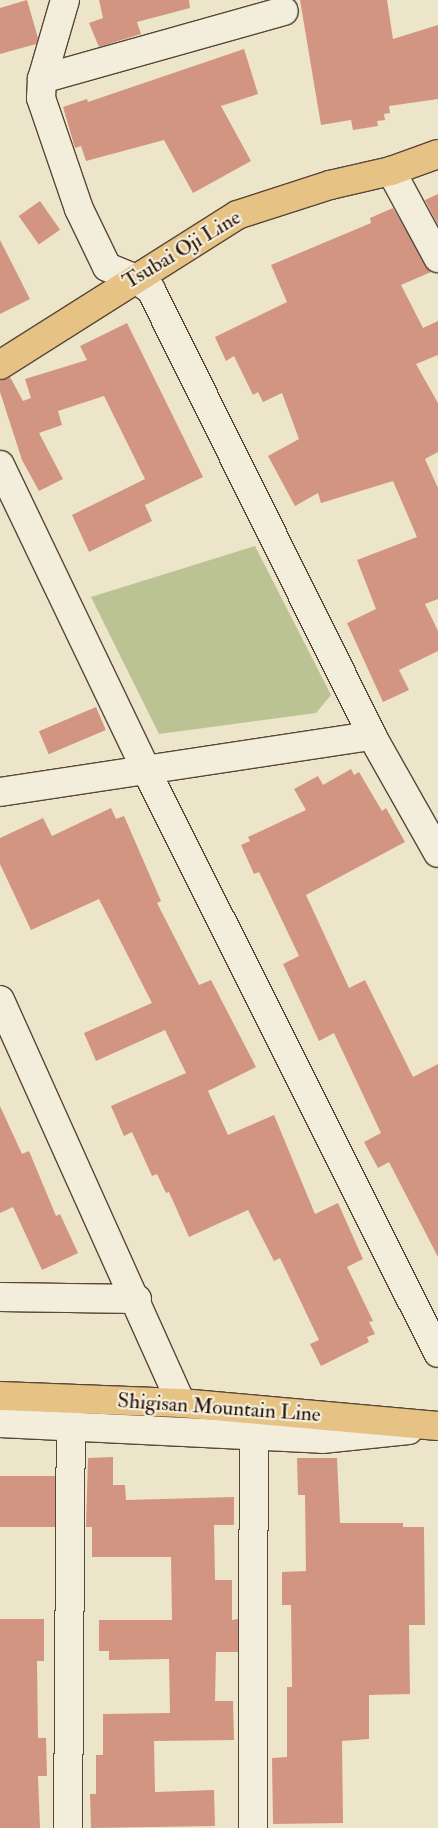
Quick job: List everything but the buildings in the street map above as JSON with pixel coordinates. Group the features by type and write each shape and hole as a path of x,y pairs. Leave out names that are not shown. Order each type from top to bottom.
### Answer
{"main road":[{"name":"Tsubai Oji Line","path":"0,365 237,214 330,185 391,172 438,154"},
{"name":"Shigisan Mountain Line","path":"0,1396 182,1403 438,1427"}],"street":[{"path":"65,0 42,80 41,98 79,209 107,267 134,278 151,290 372,736 438,853"},
{"path":"42,80 284,11"},
{"path":"391,172 438,258"},
{"path":"0,465 145,768 438,1353"},
{"path":"0,792 145,768 372,736"},
{"path":"0,1000 137,1299 182,1403"},
{"path":"0,1297 137,1299"},
{"path":"0,1423 71,1425 254,1437 322,1439 438,1427"},
{"path":"68,1828 71,1425"},
{"path":"253,1828 254,1437"}],"green space":[{"path":"255,546 331,695 316,713 159,734 91,597"}]}
